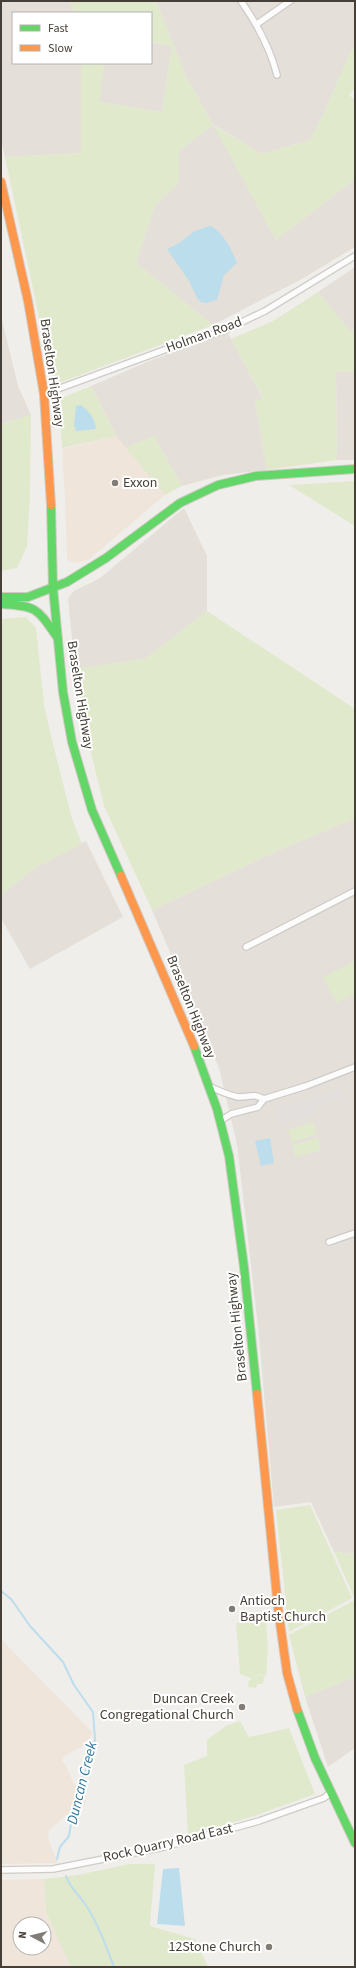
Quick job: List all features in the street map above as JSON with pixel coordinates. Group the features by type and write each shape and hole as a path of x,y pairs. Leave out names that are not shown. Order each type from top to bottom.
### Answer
{"main road":[{"name":"Braselton Highway","path":"1,182 2,194 28,301 44,394 50,468 53,588 63,692 72,742 92,810 184,1020 220,1122 229,1156 238,1219 283,1648 287,1673 298,1712 330,1793 355,1843"},
{"path":"1,597 26,597 53,588 93,568 185,499 222,482 237,479 355,470"},
{"path":"1,604 32,608 42,615 57,637"}],"street":[{"path":"242,1 273,57 277,74"},
{"path":"256,24 290,1"},
{"name":"Holman Road","path":"44,394 175,346 223,331 266,311 355,256"},
{"path":"246,947 355,891"},
{"path":"220,1122 232,1114 258,1107 264,1099 306,1086 355,1066"},
{"path":"208,1086 224,1093 239,1097 256,1094 264,1099"},
{"path":"328,1242 355,1233"},
{"name":"Rock Quarry Road East","path":"1,1870 53,1869 164,1847 259,1821 324,1798 330,1793"}],"shaded area":[{"path":"1,1 70,1 74,12 12,12 12,64 81,64 81,153 5,157 1,139"},
{"path":"156,1 355,1 355,48 350,53 325,111 310,140 262,154 214,125 276,240 355,179 355,247 300,280 213,325 136,263 155,205 179,183 179,151 213,125 186,76"},
{"path":"152,42 172,46 162,112 99,102 104,64 152,64"},
{"path":"355,267 355,329 351,333 318,292"},
{"path":"1,316 18,386 31,415 1,424"},
{"path":"228,333 263,399 255,401 267,470 223,475 182,486 154,436 126,448 116,436 91,386 154,359"},
{"path":"355,371 355,460 337,460 336,372"},
{"path":"116,436 165,495 88,560 75,563 67,560 62,449"},
{"path":"184,508 207,556 207,611 145,659 75,669 68,598 74,591 100,578"},
{"path":"355,818 355,1554 334,1552 311,1502 274,1507 258,1326 237,1144 219,1068 152,910 277,851"},
{"path":"86,841 123,917 30,969 1,918 1,895 37,867"},
{"path":"339,1090 342,1099 320,1105 314,1115 280,1124 275,1107"},
{"path":"1,1639 93,1733 82,1747 64,1756 62,1761 67,1767 74,1785 83,1788 86,1798 84,1806 64,1817 48,1831 49,1842 58,1863 1,1864"},
{"path":"355,1677 355,1748 328,1767 305,1697"},
{"path":"44,1879 47,1916 12,1916 12,1956 52,1956 52,1925 72,1967 1,1967 1,1880"}],"green space":[{"path":"70,1 156,1 186,76 213,125 179,151 179,183 155,205 136,263 213,325 59,383 52,378 5,157 81,153 81,64 104,64 99,102 162,112 172,46 152,42 152,12 74,12"},
{"path":"355,48 355,88 349,95 355,100 355,179 276,240 213,125 262,154 310,140 325,111 350,52"},
{"path":"318,292 351,332 355,329 355,371 336,372 337,460 267,470 255,401 263,398 231,339 273,321"},
{"path":"91,386 116,436 62,448 59,399"},
{"path":"31,415 30,494 27,546 17,568 1,571 1,424"},
{"path":"154,436 182,486 165,495 126,448"},
{"path":"355,481 355,526 289,485"},
{"path":"207,611 355,709 355,818 277,851 152,910 104,806 86,732 75,669 145,659"},
{"path":"26,617 36,628 44,705 72,819 82,844 37,867 1,895 1,619"},
{"path":"355,961 355,994 336,1003 323,977"},
{"path":"314,1122 317,1134 291,1142 288,1130"},
{"path":"318,1138 321,1150 295,1157 292,1145"},
{"path":"310,1505 352,1598 289,1632 276,1510"},
{"path":"334,1552 355,1554 355,1599"},
{"path":"355,1600 355,1677 305,1697 289,1635"},
{"path":"263,1621 266,1623 268,1647 266,1676 258,1674 257,1676 253,1676 257,1677 258,1675 264,1676 263,1684 257,1684 256,1688 248,1687 249,1680 253,1679 240,1674 236,1623"},
{"path":"240,1721 249,1737 289,1728 315,1794 254,1816 188,1836 184,1765 207,1756 207,1740 226,1726"},
{"path":"129,1864 155,1864 150,1926 195,1939 208,1967 71,1967 52,1925 52,1916 48,1916 46,1912 44,1879 78,1875"}],"water":[{"path":"209,226 218,231 222,236 230,247 237,263 224,275 217,300 206,303 201,302 197,298 189,281 167,249 179,243 195,231"},
{"path":"80,405 91,415 96,429 76,431 74,425 76,406"},
{"path":"270,1138 274,1163 261,1166 255,1141"},
{"path":"179,1868 185,1926 157,1924 163,1869"}],"waterway":[{"name":"Duncan Creek","path":"1,1591 11,1599 30,1626 63,1662 74,1685 93,1712 95,1740 92,1754 75,1798 69,1836 60,1847 57,1859"},
{"name":"Duncan Creek","path":"66,1876 70,1885 90,1911 114,1967"}],"traffic: fast":[{"path":"1,597 28,597 67,582 106,558 180,503 218,485 256,476 355,469"},
{"path":"51,505 53,588 63,692 72,742 92,810 121,876"},
{"path":"1,604 22,606 35,610 45,620 57,637"},
{"path":"194,1046 217,1109 229,1156 244,1267 257,1394"},
{"path":"297,1709 315,1758 355,1843"}],"traffic: slow":[{"path":"1,182 28,301 44,394 51,505"},
{"path":"121,876 194,1046"},
{"path":"257,1394 278,1608 287,1673 297,1709"}],"place":[{"name":"Exxon","path":"115,483"},
{"name":"Antioch Baptist Church","path":"232,1609"},
{"name":"Duncan Creek Congregational Church","path":"242,1707"},
{"name":"12Stone Church","path":"269,1947"}]}
